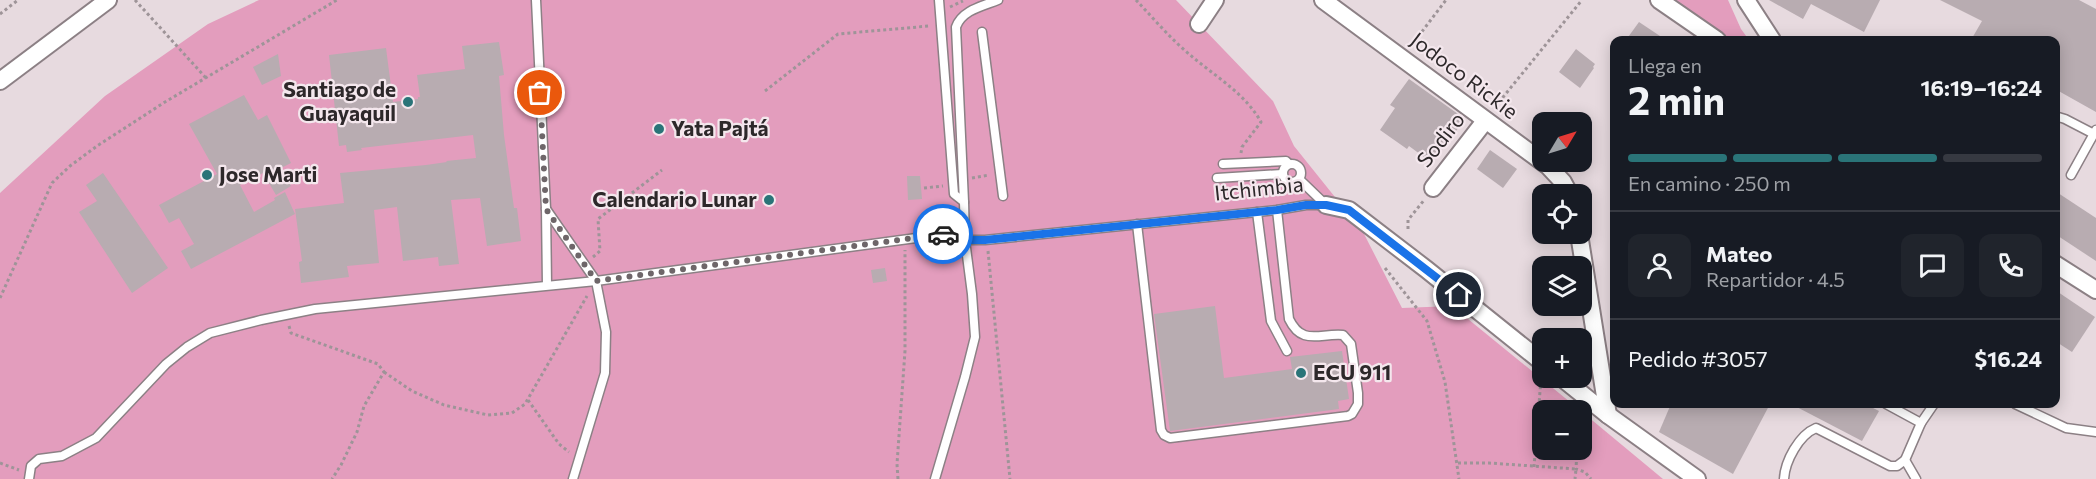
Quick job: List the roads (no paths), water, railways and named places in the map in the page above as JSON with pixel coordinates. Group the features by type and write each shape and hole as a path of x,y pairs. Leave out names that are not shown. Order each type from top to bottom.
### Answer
{"street":[{"path":"0,81 108,0"},
{"path":"1199,24 1215,0"},
{"name":"Jodoco Rickie","path":"1323,0 1548,166 1564,184"},
{"path":"1659,0 1711,36"},
{"path":"1746,0 1769,36"},
{"name":"Sodiro","path":"1433,188 1485,121"},
{"name":"Itchimbia","path":"1326,205 1349,210 1426,268 1532,354"},
{"path":"1581,244 1608,415"},
{"path":"2060,267 2096,290"},
{"path":"1574,388 1680,474 1697,479"}],"lane":[{"path":"536,0 546,209 547,285"},
{"path":"939,0 954,194 964,202"},
{"path":"934,479 975,338 965,240 956,27 966,14 998,0"},
{"path":"982,32 1003,196"},
{"path":"2060,117 2095,132 2071,175"},
{"path":"1224,164 1286,161 1299,167 1301,173 1299,179 1294,182 1287,181 1282,174"},
{"path":"1282,174 1284,168 1289,164"},
{"path":"1217,178 1282,174"},
{"path":"1299,179 1326,205"},
{"name":"Itchimbia","path":"28,477 31,466 39,459 62,456 96,438 166,364 187,347 210,333 285,315 315,309 596,281 946,234 965,240 985,240 1277,210 1306,205 1326,205"},
{"path":"546,209 596,281 606,332 605,373 573,479"},
{"path":"1137,224 1161,430 1164,435 1170,438 1348,416 1358,404 1351,344 1343,335 1305,337 1293,328 1289,320 1277,210"},
{"path":"1257,212 1271,321 1287,351"},
{"path":"1893,408 1921,423"},
{"path":"1784,479 1785,469 1798,445 1808,432 1816,428 1890,466 1897,466 1905,460 1921,423 1931,408"},
{"path":"2024,408 2066,428 2096,432"},
{"path":"1905,460 1916,479"}],"place":[{"name":"Santiago de Guayaquil","path":"408,102"},
{"name":"Yata Pajtá","path":"659,129"},
{"name":"Jose Marti","path":"207,175"},
{"name":"Calendario Lunar","path":"769,200"},
{"name":"ECU 911","path":"1301,373"}]}
